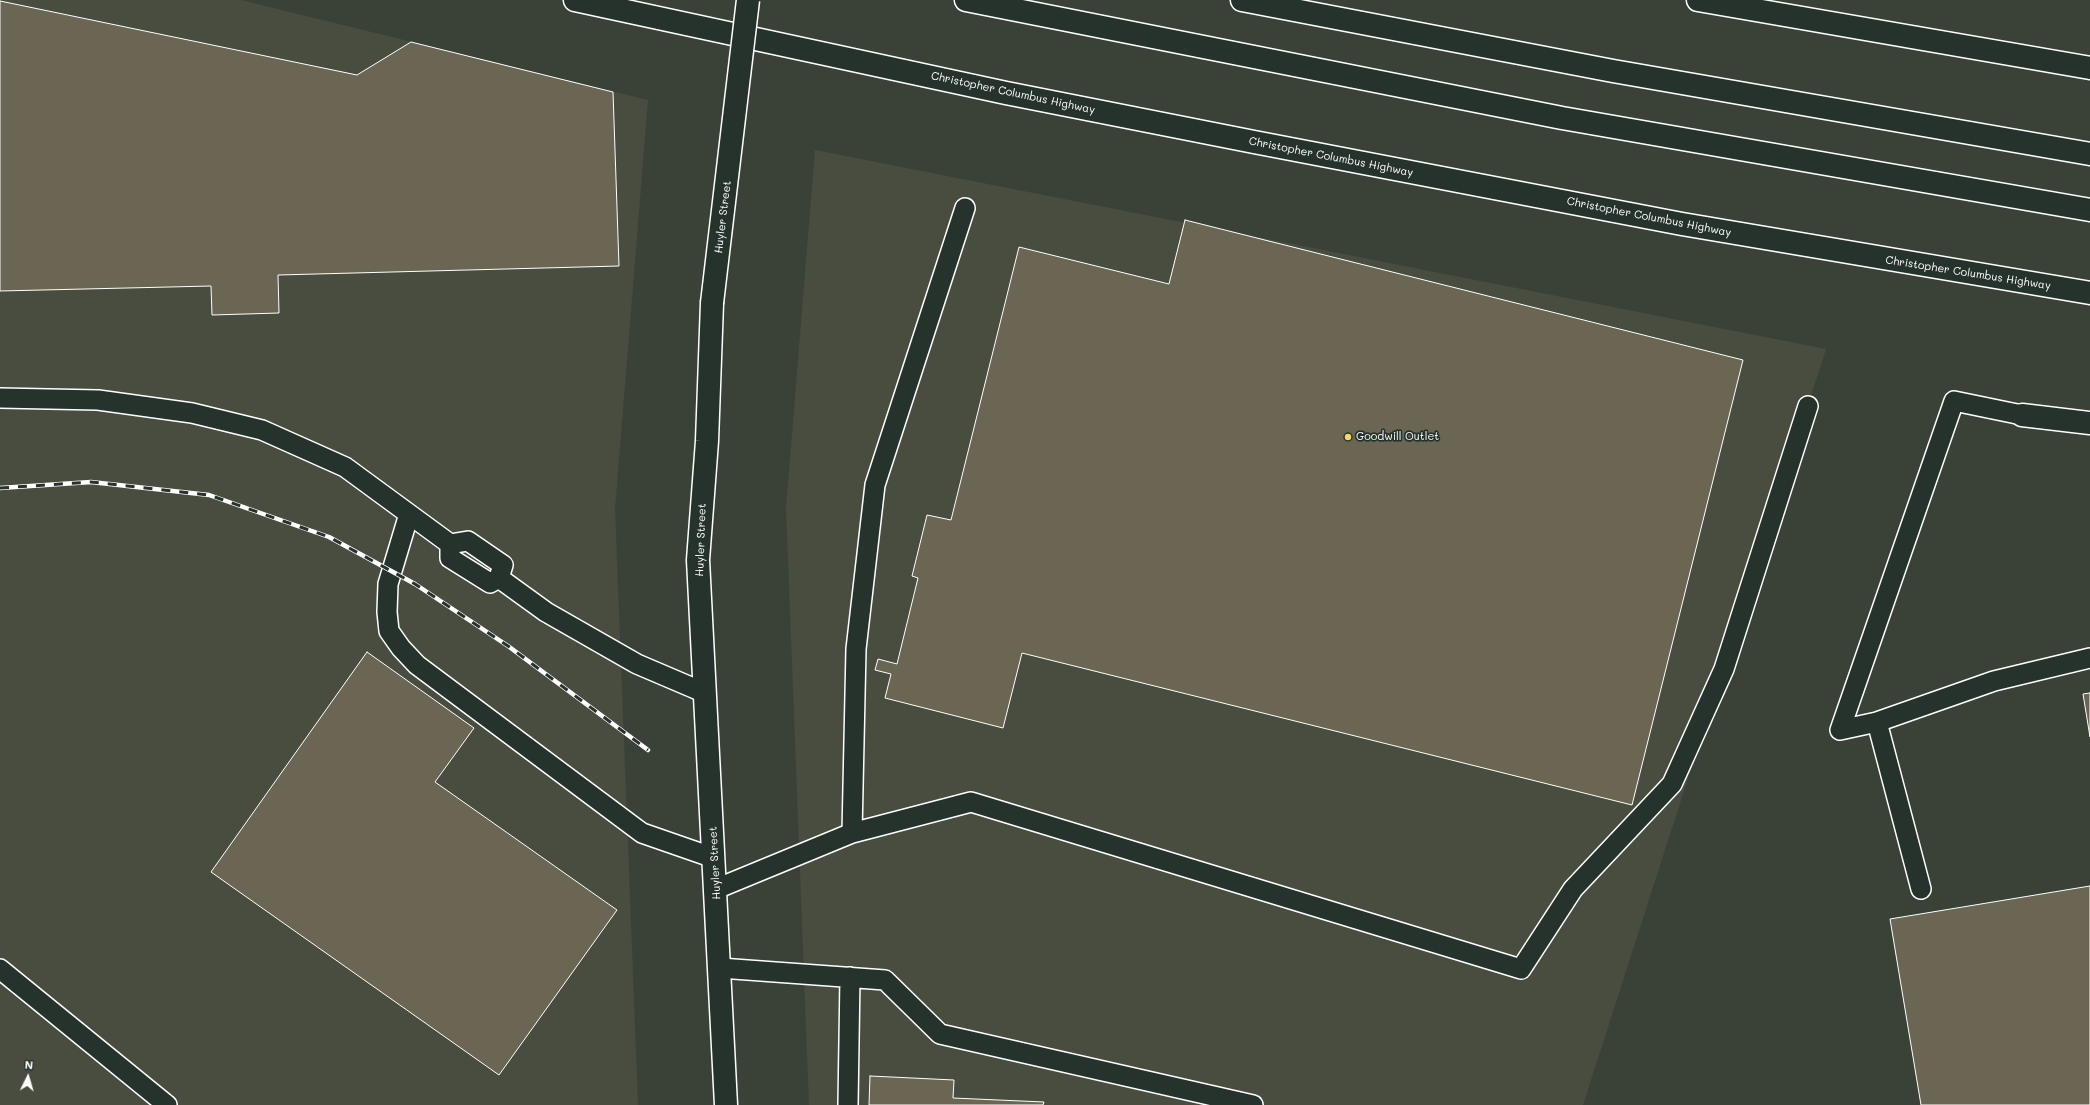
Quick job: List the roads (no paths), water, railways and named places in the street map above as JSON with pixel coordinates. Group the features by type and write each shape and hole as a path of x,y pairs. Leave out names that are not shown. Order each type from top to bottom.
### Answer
{"main road":[{"name":"Christopher Columbus Highway","path":"575,0 1006,93 1254,142 1690,225 2090,293"},
{"name":"Huyler Street","path":"726,1105 698,560 707,441 712,303 748,0"},
{"path":"966,0 1562,118 2090,210"},
{"path":"1242,0 1605,70 2090,154"},
{"path":"1698,0 2090,68"},
{"path":"2022,415 2090,423"}],"lane":[{"path":"852,833 856,649 876,485 965,208"},
{"path":"0,398 98,400 192,413 262,430 345,468 450,544 468,541 503,565 499,578 546,612 637,664 705,693"},
{"path":"2022,415 1954,401 1840,730 1877,722 1994,681 2090,658"},
{"path":"716,889 852,833 971,802 1521,969 1573,889 1672,784 1724,669 1808,406"},
{"path":"409,514 388,584 387,612 389,631 406,654 416,665 642,834 714,858"},
{"path":"1877,722 1921,888"},
{"path":"720,968 885,980 940,1034 1253,1105"},
{"path":"0,969 167,1105"},
{"path":"848,1105 850,977"}],"railway":[{"path":"0,488 91,482 209,495 329,537 415,584 508,646 648,750"}],"place":[{"name":"Goodwill Outlet","path":"1348,437"}]}
